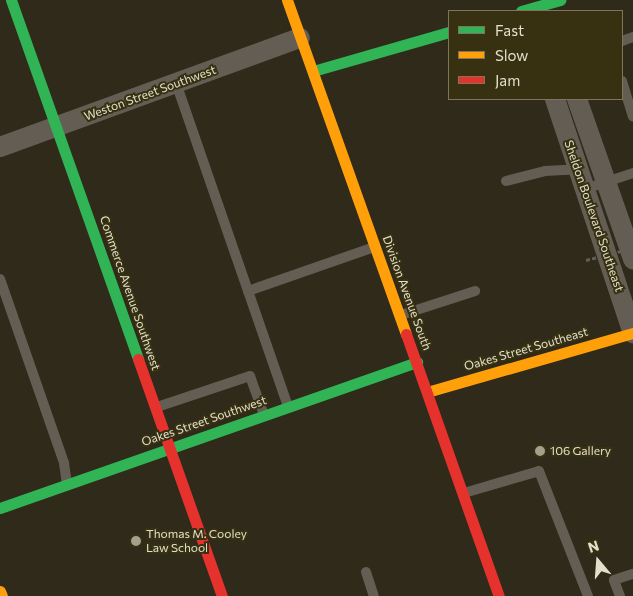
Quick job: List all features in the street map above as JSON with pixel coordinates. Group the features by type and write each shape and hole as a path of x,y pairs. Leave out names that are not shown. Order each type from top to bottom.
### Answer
{"street":[{"name":"Commerce Avenue Southwest","path":"11,0 222,596"},
{"name":"Division Avenue South","path":"287,0 499,596"},
{"path":"524,9 560,0"},
{"path":"313,71 448,32"},
{"name":"Weston Street Southwest","path":"0,146 300,38"},
{"name":"Sheldon Boulevard Southeast","path":"555,100 633,333"},
{"name":"Sheldon Boulevard Southeast","path":"577,100 633,259"},
{"name":"Oakes Street Southeast","path":"427,392 633,333"},
{"name":"Oakes Street Southwest","path":"0,508 416,362"},
{"path":"0,591 2,596"}],"lane":[{"path":"176,83 288,407"},
{"path":"623,85 633,116"},
{"path":"506,181 545,171 578,169"},
{"path":"585,189 633,173"},
{"path":"248,291 375,246"},
{"path":"0,279 64,463 67,484"},
{"path":"400,316 475,290"},
{"path":"156,408 250,376 264,415"},
{"path":"463,494 540,471 588,596"},
{"path":"366,572 374,596"},
{"path":"620,596 614,580 633,574"}],"path":[{"path":"586,260 633,248"}],"traffic: fast":[{"path":"11,0 138,359"},
{"path":"525,10 560,0"},
{"path":"313,71 448,32"},
{"path":"0,508 417,362"}],"traffic: slow":[{"path":"287,0 406,334"},
{"path":"427,392 633,333"},
{"path":"0,591 2,596"}],"traffic: jam":[{"path":"406,334 499,596"},
{"path":"138,359 222,596"}],"place":[{"name":"106 Gallery","path":"540,451"},
{"name":"Thomas M. Cooley Law School","path":"136,541"}]}
